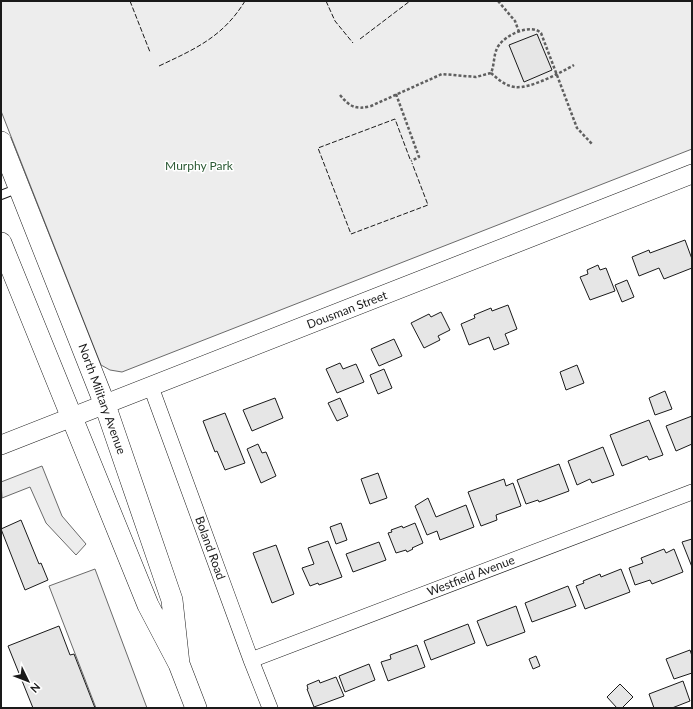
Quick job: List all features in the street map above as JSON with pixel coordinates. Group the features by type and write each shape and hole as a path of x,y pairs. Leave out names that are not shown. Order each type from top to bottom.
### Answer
{"main road":[{"name":"North Military Avenue","path":"1,142 10,191 105,405 172,600 179,664"},
{"name":"North Military Avenue","path":"1,243 148,605 179,664 196,708"}],"street":[{"name":"Dousman Street","path":"1,445 692,174"},
{"name":"Boland Road","path":"151,387 270,708"},
{"name":"Westfield Avenue","path":"251,660 692,492"}],"path":[{"path":"498,1 515,21 518,32"},
{"path":"491,73 495,54 499,45 510,36 518,32 531,28 538,30 541,33 577,128 593,145"},
{"path":"491,73 508,85 523,87 557,74 574,65"},
{"path":"340,95 345,101 361,109 371,106 442,74 476,77 491,73"},
{"path":"396,94 420,157 411,160"}],"shaded area":[{"name":"Murphy Park","path":"1,1 692,1 692,149 122,372 110,370 101,365 1,111"},
{"path":"42,466 62,516 86,544 76,555 46,523 30,487 2,498 1,482"},
{"path":"95,569 147,708 96,708 49,586"}],"building":[{"path":"537,34 552,70 524,82 509,45"},
{"path":"685,240 692,259 692,268 664,279 659,268 639,276 632,257 649,250 650,253"},
{"path":"598,265 600,270 606,268 615,291 590,300 580,277 588,274 587,270"},
{"path":"627,280 634,297 622,302 615,285"},
{"path":"508,305 517,329 505,334 509,344 494,350 489,337 469,345 461,324 475,318 474,315 491,308 492,311"},
{"path":"441,312 450,330 438,336 440,340 424,348 411,323 429,314 431,317"},
{"path":"394,339 402,356 379,366 371,349"},
{"path":"340,363 343,369 356,364 364,382 337,393 326,369"},
{"path":"577,365 584,383 566,390 560,372"},
{"path":"384,369 392,388 378,394 370,375"},
{"path":"665,391 672,409 655,415 649,398"},
{"path":"275,398 283,418 252,431 243,410"},
{"path":"340,398 348,416 337,421 328,403"},
{"path":"225,413 245,463 225,470 217,451 215,452 203,421"},
{"path":"692,416 692,444 676,451 666,426"},
{"path":"649,420 663,455 649,460 647,456 622,466 610,435"},
{"path":"258,444 262,453 266,452 276,476 261,483 247,449"},
{"path":"603,447 614,475 592,483 590,479 577,485 568,461"},
{"path":"559,464 569,491 539,502 538,500 526,504 517,480"},
{"path":"378,473 387,498 370,504 361,479"},
{"path":"504,479 506,486 513,483 521,506 496,515 497,520 481,526 468,492"},
{"path":"428,498 436,517 466,505 474,527 440,540 437,531 427,535 415,506"},
{"path":"21,520 39,564 41,563 48,580 25,590 1,529"},
{"path":"341,523 347,540 336,544 330,527"},
{"path":"415,523 423,543 407,552 406,550 396,553 388,533 392,532 391,530 402,526 403,528"},
{"path":"692,539 692,567 682,542"},
{"path":"328,541 342,577 319,585 318,583 310,586 302,568 314,564 308,548"},
{"path":"379,542 386,560 353,572 346,554"},
{"path":"276,545 294,594 272,603 253,553"},
{"path":"664,549 666,553 674,549 683,572 652,584 650,580 635,585 629,568 643,563 641,558"},
{"path":"621,569 630,592 585,609 576,586 584,583 583,581 600,574 601,577"},
{"path":"568,586 576,606 532,622 525,603"},
{"path":"516,606 525,632 487,646 477,621"},
{"path":"468,624 475,643 431,660 424,641"},
{"path":"59,626 70,655 74,654 95,708 33,708 8,646"},
{"path":"417,645 425,667 388,681 381,662 391,659 390,655"},
{"path":"690,650 692,656 692,673 674,679 666,659"},
{"path":"536,656 540,666 533,669 529,659"},
{"path":"369,664 375,680 345,692 339,676"},
{"path":"336,677 344,696 314,707 307,689 307,685 319,680 320,683"},
{"path":"683,681 690,701 672,708 654,708 649,694"},
{"path":"620,684 633,697 622,708 617,708 607,697"}],"fence":[{"path":"130,1 150,52"},
{"path":"159,66 185,54 218,33 245,1"},
{"path":"326,1 335,21 353,43"},
{"path":"360,39 410,1"},
{"path":"410,159 395,119 318,148 351,234 428,205 412,163"}]}
